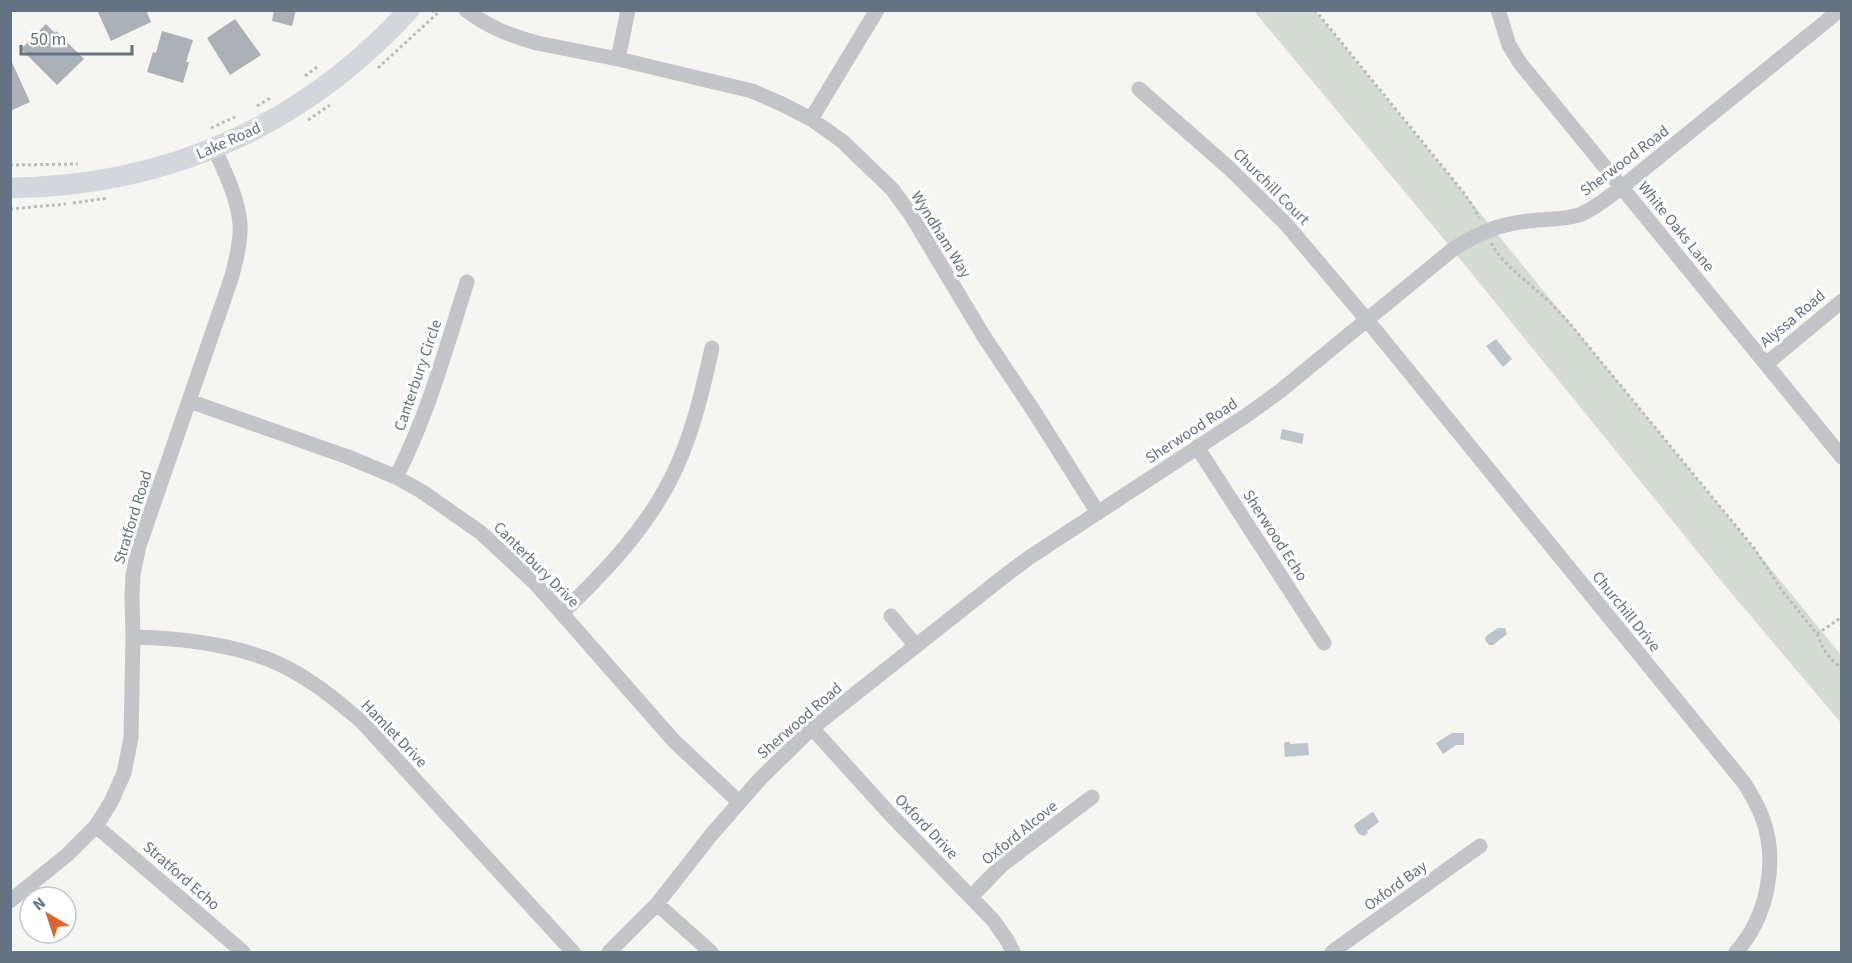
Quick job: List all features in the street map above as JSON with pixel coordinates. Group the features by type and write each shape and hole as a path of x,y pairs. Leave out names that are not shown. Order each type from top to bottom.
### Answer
{"street":[{"name":"Lake Road","path":"10,188 84,183 159,168 210,139 252,131 310,97 365,56 409,10"},
{"name":"Wyndham Way","path":"466,10 486,24 512,36 752,91 811,119 842,141 892,189 911,214 983,335 1098,513"},
{"path":"618,59 628,10"},
{"path":"811,119 877,10"},
{"name":"White Oaks Lane","path":"1498,10 1509,45 1520,63 1842,457"},
{"name":"Sherwood Road","path":"609,952 657,904 739,802 788,750 812,728 1030,557 1271,398 1452,250 1484,231 1518,222 1577,216 1594,208 1840,10"},
{"name":"Churchill Court","path":"1139,89 1253,190 1286,224 1367,320"},
{"name":"Stratford Road","path":"10,901 67,855 96,826 111,802 124,773 131,738 133,574 139,546 232,276 238,250 240,225 236,201 210,139"},
{"name":"Canterbury Circle","path":"396,477 412,447 428,407 467,282"},
{"name":"Alyssa Road","path":"1766,364 1842,301"},
{"name":"Churchill Drive","path":"1367,320 1744,784 1755,802 1763,819 1768,841 1767,889 1751,932 1736,952"},
{"path":"562,613 614,561 640,528 660,497 692,429 712,348"},
{"name":"Canterbury Drive","path":"189,401 348,457 396,477 421,491 480,532 536,584 654,720 739,802"},
{"name":"Sherwood Echo","path":"1197,447 1324,643"},
{"path":"891,616 915,646"},
{"name":"Hamlet Drive","path":"133,637 176,638 209,643 270,660 333,697 362,722 573,952"},
{"name":"Oxford Drive","path":"812,728 889,813 993,920 1007,940 1012,952"},
{"name":"Oxford Alcove","path":"970,897 1002,865 1092,797"},
{"name":"Stratford Echo","path":"96,826 243,952"},
{"name":"Oxford Bay","path":"1332,952 1480,846"},
{"path":"657,904 711,952"}],"path":[{"path":"432,10 437,15 441,10"},
{"path":"1315,10 1464,193 1499,257 1548,300 1596,356 1754,548 1783,592 1817,634 1824,650 1842,668"},
{"path":"299,80 317,67"},
{"path":"255,107 274,96"},
{"path":"210,139 236,117"},
{"path":"10,165 79,164"},
{"path":"1817,634 1842,617"}],"shaded area":[{"path":"1254,11 1315,11 1841,655 1841,723 1723,583 1434,227"},
{"path":"1496,339 1512,359 1503,367 1486,346"},
{"path":"1282,429 1304,434 1302,444 1280,439"},
{"path":"1498,628 1505,628 1507,634 1493,645 1489,645 1485,640 1486,636"},
{"path":"1452,733 1464,733 1464,745 1456,745 1443,754 1436,743"},
{"path":"1285,742 1308,743 1309,755 1285,757"},
{"path":"1372,812 1379,822 1364,836 1359,834 1355,824"}],"building":[{"path":"97,10 146,10 151,22 111,41"},
{"path":"274,10 296,10 292,26 272,21"},
{"path":"235,19 261,55 230,75 207,38"},
{"path":"46,24 84,59 57,85 21,49"},
{"path":"162,31 193,40 186,62 189,62 183,83 147,72 153,52 156,53"},
{"path":"10,58 30,102 10,111"}]}
